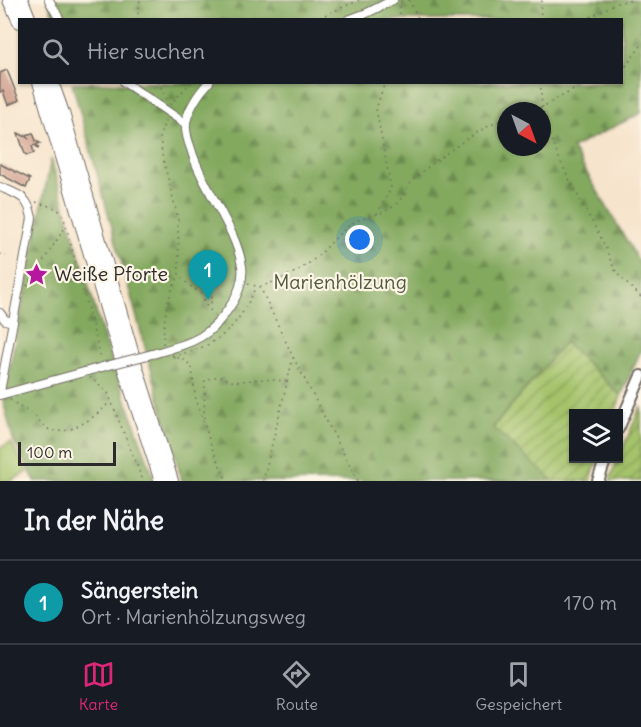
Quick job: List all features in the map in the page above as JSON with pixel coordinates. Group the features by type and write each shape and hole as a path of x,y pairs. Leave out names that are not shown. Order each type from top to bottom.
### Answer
{"highway":[{"path":"10,0 19,18"},
{"path":"21,0 28,18"},
{"path":"41,84 126,372 162,481"},
{"path":"52,84 171,481"}],"main road":[{"path":"623,417 641,376"},
{"path":"598,481 605,463"}],"street":[{"path":"49,0 59,18"},
{"path":"353,18 393,0"},
{"path":"127,84 168,108 186,124"},
{"path":"0,187 33,204 20,291 0,394 195,341 220,322 236,298 241,282 242,267 235,243 194,161 186,124 196,99 207,84"},
{"path":"0,313 5,320 13,322"}],"path":[{"path":"137,18 140,0"},
{"path":"318,18 359,0"},
{"path":"399,18 401,0"},
{"path":"409,0 418,18"},
{"path":"540,18 543,0"},
{"path":"589,18 616,3 633,0"},
{"path":"623,68 641,46"},
{"path":"159,84 168,108"},
{"path":"189,84 168,108 160,136 162,155 178,218 179,276 173,285 166,311 166,350 173,357 186,361 192,368 195,396 212,448 227,481"},
{"path":"377,214 391,188 376,109 384,84"},
{"path":"541,84 543,102"},
{"path":"551,103 585,84"},
{"path":"241,282 260,287 288,277 321,254 334,237 356,221 396,205 412,181 454,147 497,122"},
{"path":"551,135 567,175 616,272 641,297"},
{"path":"33,204 57,208 60,211 104,367"},
{"path":"20,291 26,288 36,274 66,226"},
{"path":"0,254 6,256"},
{"path":"179,276 191,288 211,296 213,300 206,305"},
{"path":"260,287 293,357 358,481"},
{"path":"204,295 203,301 220,322"},
{"path":"263,481 293,357"},
{"path":"85,372 108,393 143,481"},
{"path":"204,420 205,380 219,376 234,382 261,379 287,381"},
{"path":"9,399 22,409 30,411 49,430 57,431 79,426 94,414 102,411 111,400"}],"green space":[{"name":"Marienhölzung","path":"48,0 123,2 124,0 641,0 641,113 572,148 641,265 641,350 621,396 565,342 493,427 553,481 182,481 72,84 623,84 623,18 53,18"},
{"path":"51,159 103,335 155,481 35,481 13,439 3,401"},
{"path":"565,342 621,396 616,409 569,409 569,463 597,463 590,481 553,481 493,428"},
{"path":"641,406 641,481 610,481 616,463 623,463 623,448"},
{"path":"11,442 27,472 11,481 0,481 0,448"}],"building":[{"path":"7,70 19,100 8,105 3,91 0,92 0,73"},
{"path":"18,133 28,138 26,135 33,133 36,141 40,143 37,144 39,149 35,145 32,146 34,153 25,154"},
{"path":"0,164 30,179 26,188 0,174"}],"place":[{"name":"Weiße Pforte","path":"36,274"},
{"name":"Sängerstein","path":"208,300"}]}
